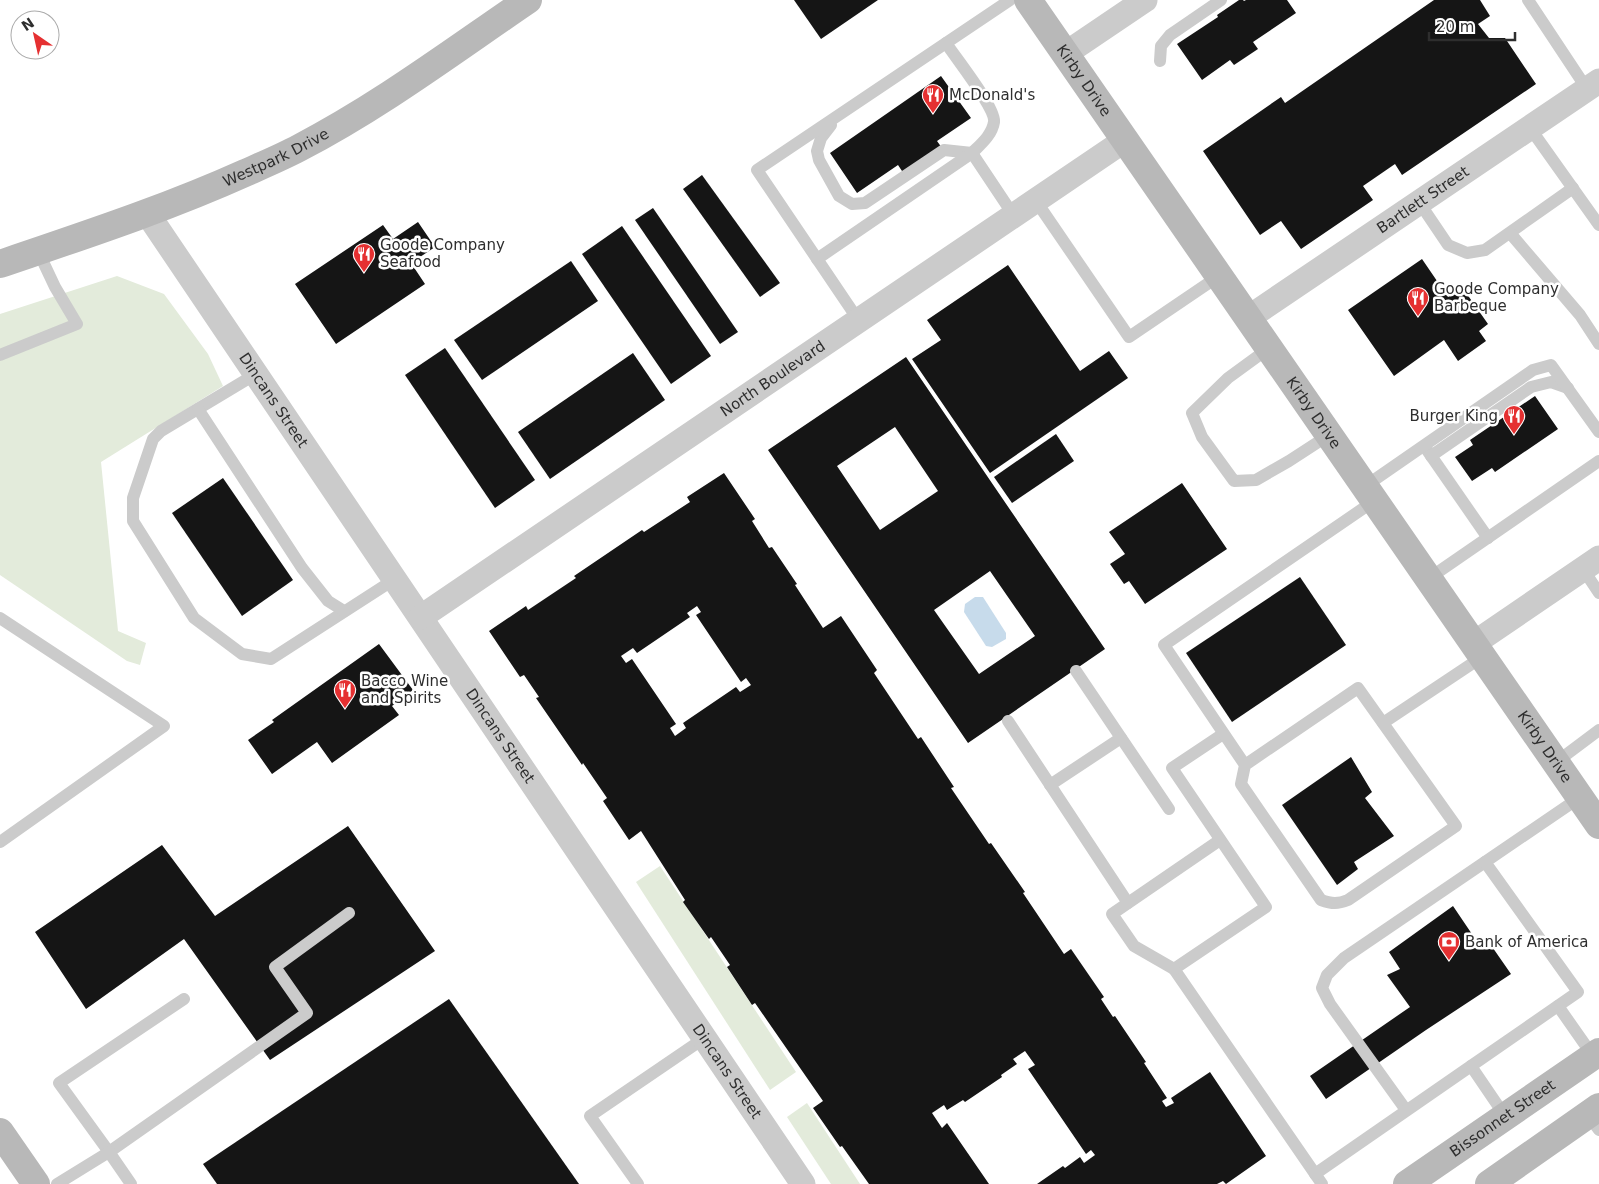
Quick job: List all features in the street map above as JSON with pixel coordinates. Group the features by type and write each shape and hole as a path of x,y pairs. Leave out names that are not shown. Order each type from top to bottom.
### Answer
{"main road":[{"name":"Westpark Drive","path":"0,264 203,192 297,149 332,130 387,95 528,0"},
{"name":"Kirby Drive","path":"1028,0 1599,825"},
{"name":"Bissonnet Street","path":"1407,1184 1596,1054"},
{"path":"1489,1184 1595,1117"},
{"path":"0,1132 36,1184"}],"street":[{"path":"1066,54 1144,0"},
{"name":"Bartlett Street","path":"1248,318 1593,85"},
{"name":"North Boulevard","path":"421,617 1125,140"},
{"name":"Dincans Street","path":"147,213 421,617 703,1039 803,1184"},
{"path":"1477,650 1591,563"}],"lane":[{"path":"859,321 757,170 1010,0"},
{"path":"1160,61 1161,46 1170,35 1221,0"},
{"path":"1528,0 1593,85"},
{"path":"817,259 972,153 990,133 994,120 990,107 946,43"},
{"path":"837,116 821,138 817,151 819,160 839,196 852,204 865,203 944,150 972,153"},
{"path":"1530,128 1599,225"},
{"path":"972,153 1014,216"},
{"path":"1420,202 1448,245 1467,253 1485,250 1573,188"},
{"path":"1036,201 1129,337 1219,276"},
{"path":"1510,233 1580,315 1599,344"},
{"path":"0,355 77,324 55,287 38,251"},
{"path":"1268,348 1228,378 1192,413 1202,437 1234,481 1256,480 1329,435"},
{"path":"1244,765 1358,688 1456,826 1348,900 1340,904 1330,904 1321,900 1241,784 1244,765 1164,645 1427,451 1533,370 1551,365 1599,432"},
{"path":"256,374 161,431 153,438 133,498 133,521 194,618 242,654 271,659 394,579"},
{"path":"198,409 302,568 328,601 344,611"},
{"path":"1427,451 1488,538"},
{"path":"1428,579 1599,461"},
{"path":"1591,563 1599,593"},
{"path":"0,618 164,726 0,842"},
{"path":"1383,723 1477,650"},
{"path":"1076,671 1169,809"},
{"path":"1008,721 1128,903"},
{"path":"1555,763 1599,730"},
{"path":"1174,970 1266,907 1172,768 1223,734"},
{"path":"1050,785 1121,738"},
{"path":"1406,1110 1330,1004 1322,988 1327,975 1344,958 1579,798"},
{"path":"1220,840 1112,914 1134,946 1174,970 1318,1179 1406,1110 1578,992 1485,862"},
{"path":"57,1184 109,1152 307,1013 275,967 349,913"},
{"path":"131,1184 59,1083 184,999"},
{"path":"1558,1006 1596,1054"},
{"path":"638,1184 590,1116 703,1039"},
{"path":"1471,1066 1506,1116"}],"green space":[{"path":"117,276 164,294 208,354 223,386 101,462 118,631 146,643 140,665 127,661 0,575 0,314"},
{"path":"660,866 796,1072 770,1090 636,882"},
{"path":"807,1103 860,1184 831,1184 787,1117"}],"water":[{"path":"975,597 983,597 1006,633 1006,639 992,647 986,646 964,612 965,604"}],"building":[{"path":"794,0 878,0 821,39"},
{"path":"1239,0 1287,0 1296,13 1253,42 1258,49 1234,65 1230,60 1202,80 1177,44 1218,17 1217,15"},
{"path":"1434,0 1480,0 1490,16 1478,24 1489,38 1505,38 1536,84 1402,175 1395,164 1363,186 1373,200 1301,249 1281,221 1260,235 1203,151 1281,97 1285,103"},
{"path":"941,76 971,118 937,141 942,148 904,174 898,165 857,193 830,153"},
{"path":"702,175 780,283 760,297 683,189"},
{"path":"653,208 738,332 720,344 635,220"},
{"name":"Goode Company Seafood","path":"418,222 435,247 411,263 425,284 336,344 295,284 383,225 393,239"},
{"path":"622,226 711,356 671,384 582,254"},
{"name":"Goode Company Barbeque","path":"1422,259 1448,297 1462,287 1488,324 1479,331 1486,341 1458,361 1444,340 1394,376 1348,310"},
{"path":"571,261 598,301 482,380 454,340"},
{"path":"1008,265 1080,371 1109,351 1128,378 990,473 912,359 941,340 927,320"},
{"path":"445,348 535,480 495,508 405,375"},
{"path":"633,353 665,400 550,479 518,432"},
{"path":"906,357 1105,649 968,743 768,450","holes":["895,427 938,491 880,530 837,466","990,571 1035,636 979,674 934,610"]},
{"name":"Burger King","path":"1535,396 1558,429 1495,472 1492,468 1472,481 1455,457 1473,445 1470,440"},
{"path":"1056,434 1074,461 1012,503 994,477"},
{"path":"724,473 755,519 752,521 769,548 772,547 797,584 795,585 823,628 841,616 877,670 874,673 918,739 921,737 954,787 951,788 989,844 991,843 1025,892 1023,893 1064,954 1071,949 1104,997 1101,999 1113,1017 1115,1016 1146,1062 1144,1063 1167,1098 1162,1101 1166,1107 1174,1103 1171,1098 1210,1072 1266,1156 1226,1184 1223,1181 1217,1184 1037,1184 1080,1157 1084,1163 1095,1155 1091,1150 1086,1154 1028,1069 1035,1065 1025,1051 1013,1059 1017,1064 1001,1075 1002,1077 965,1102 963,1100 947,1110 944,1105 932,1113 942,1128 947,1123 989,1184 869,1184 813,1108 823,1101 755,1003 752,1005 727,967 730,965 711,937 709,939 683,902 685,900 641,831 629,840 603,801 607,798 536,698 539,697 524,675 520,677 489,631 526,606 528,610 642,530 644,532 690,502 687,497","holes":["697,606 701,612 696,615 741,682 746,678 751,685 740,692 736,687 683,723 686,728 675,736 670,728 676,724 632,659 626,663 621,656 633,648 637,653 690,617 687,613"]},
{"path":"223,478 293,580 242,616 172,513"},
{"path":"1182,483 1227,549 1145,604 1129,581 1124,584 1110,564 1125,554 1109,532"},
{"path":"1300,577 1346,645 1232,722 1186,653"},
{"path":"379,644 413,690 392,706 399,715 332,763 317,742 272,774 248,740 274,722 272,720"},
{"path":"1351,757 1372,792 1365,798 1394,836 1354,862 1358,869 1337,885 1282,805"},
{"path":"348,826 435,951 270,1060 184,939 86,1009 35,932 162,845 215,916"},
{"name":"Bank of America","path":"1453,906 1478,943 1486,938 1511,974 1326,1099 1310,1076 1410,1007 1387,975 1400,969 1389,952"},
{"path":"449,999 579,1184 217,1184 203,1164"}],"place":[{"name":"McDonald's","path":"933,114"},
{"name":"Goode Company Seafood","path":"364,273"},
{"name":"Goode Company Barbeque","path":"1418,317"},
{"name":"Burger King","path":"1514,435"},
{"name":"Bacco Wine and Spirits","path":"345,709"},
{"name":"Bank of America","path":"1449,961"}]}
